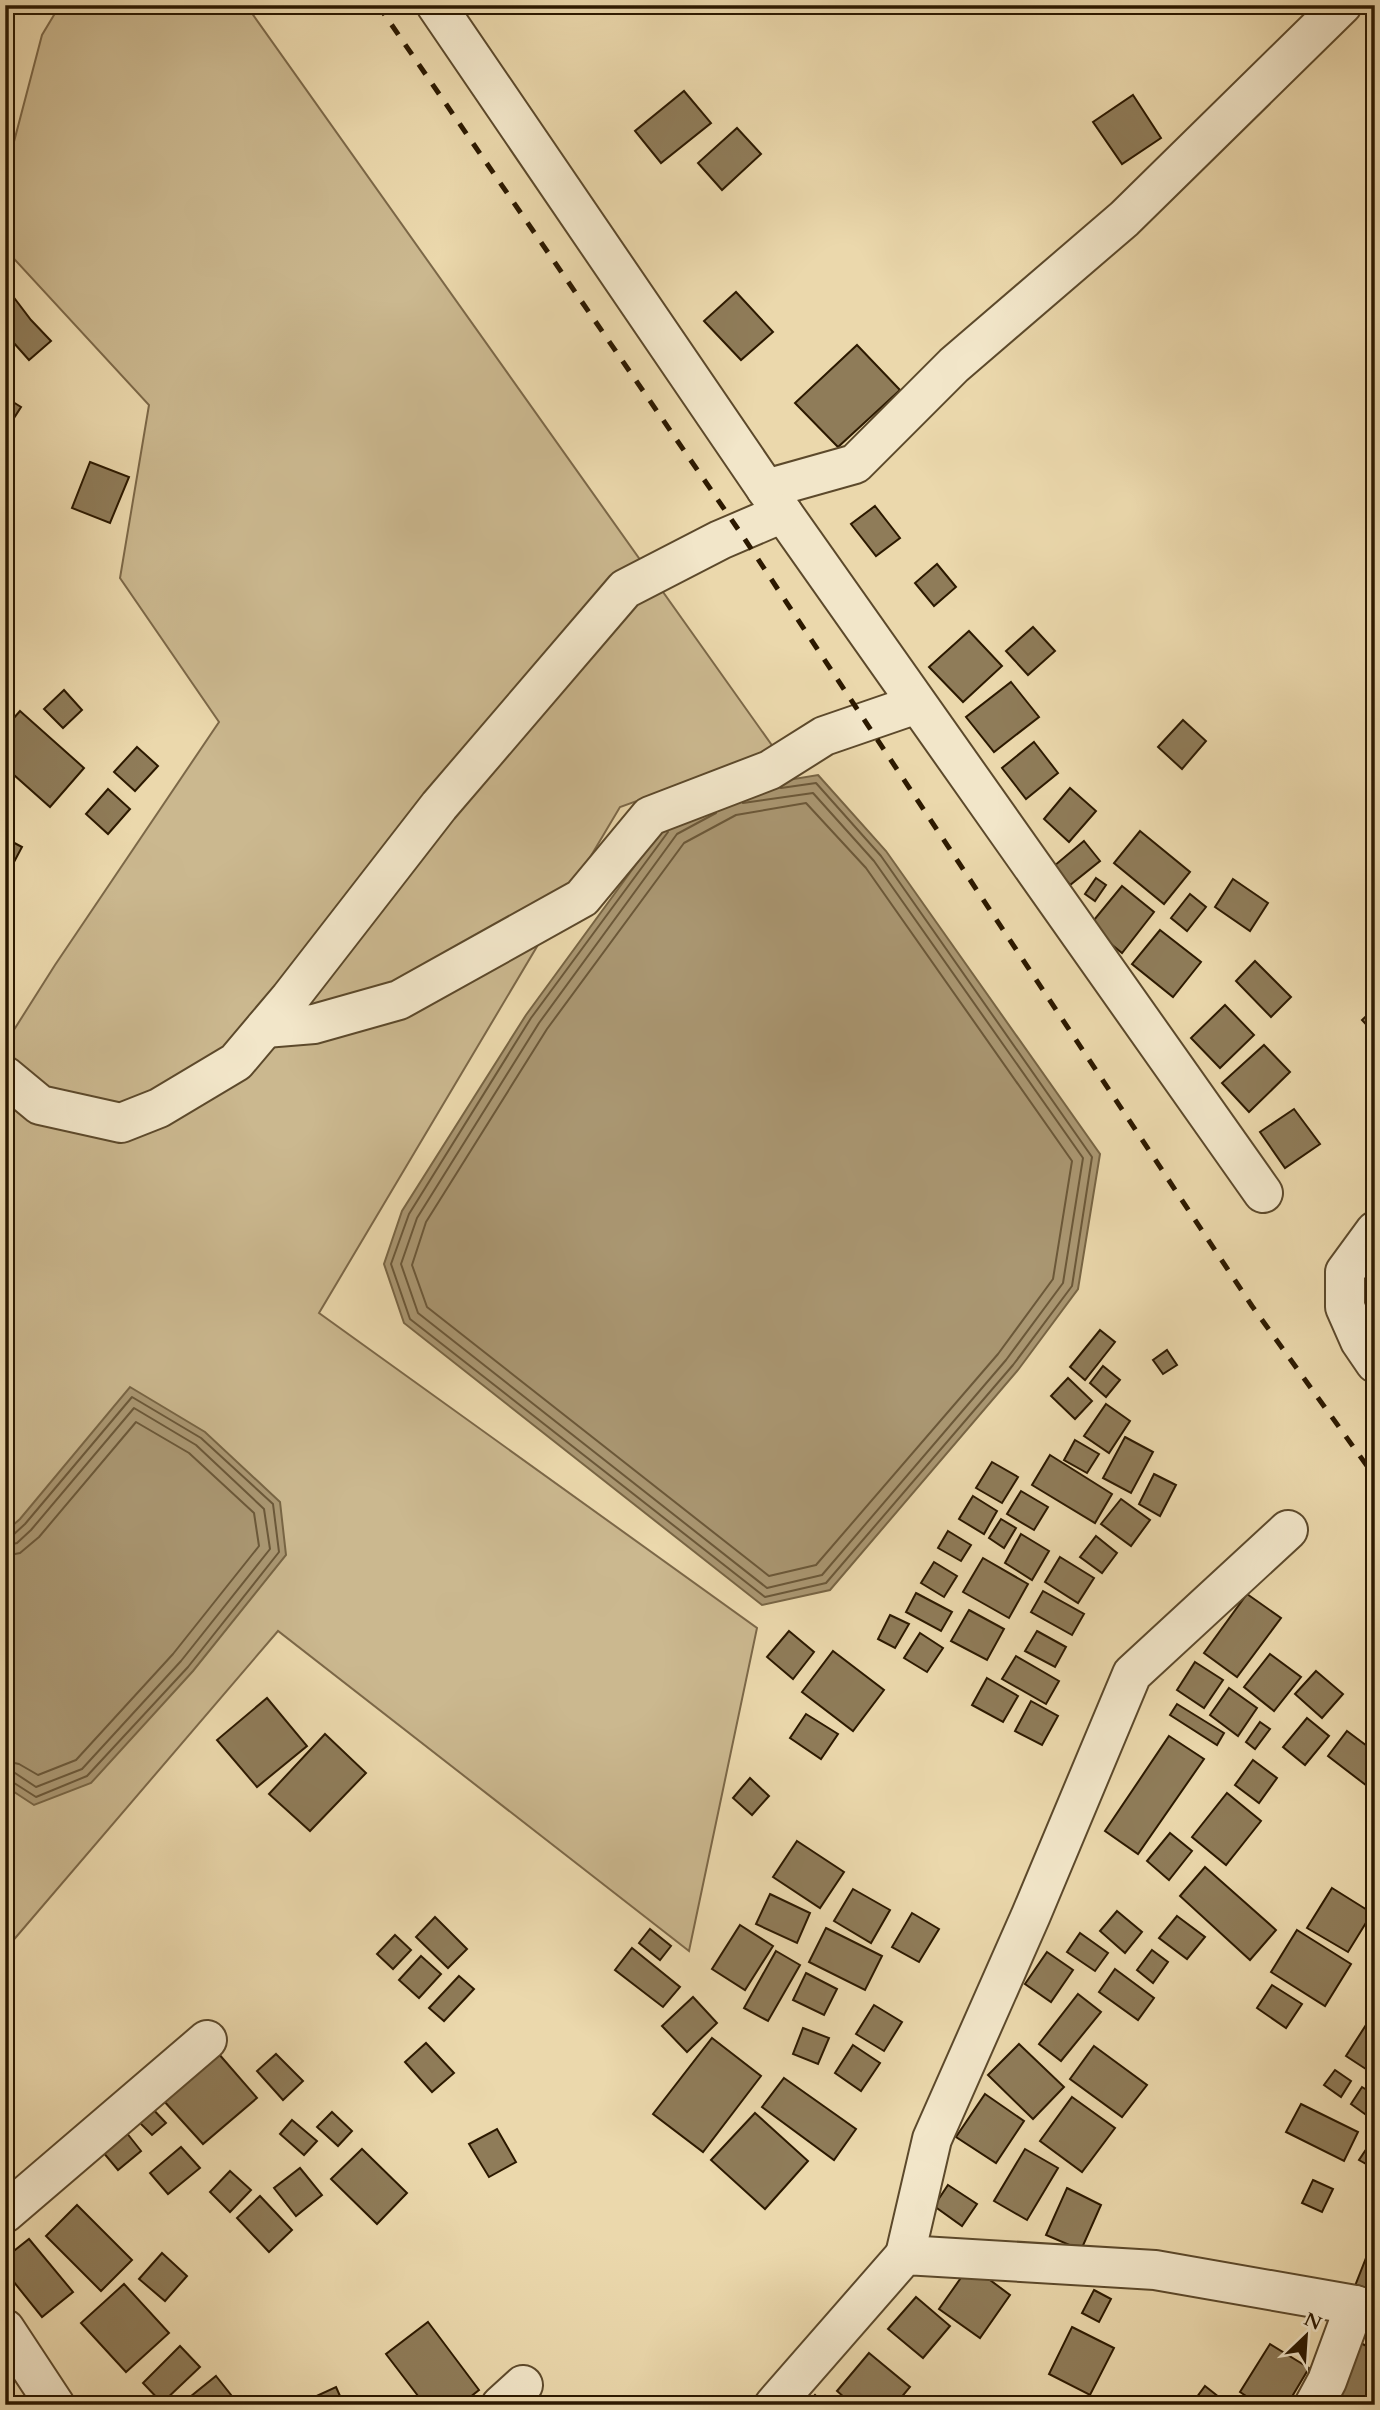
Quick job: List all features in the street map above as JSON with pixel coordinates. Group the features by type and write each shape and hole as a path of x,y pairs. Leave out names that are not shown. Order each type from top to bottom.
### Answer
{"street":[{"path":"436,5 775,501 1263,1193"},
{"path":"5,1076 40,1105 121,1123 159,1108 236,1062 439,806 625,589 720,540 775,501 855,464 954,365 1124,219 1342,5"},
{"path":"265,1028 314,1024 400,1000 582,898 650,816 770,770 824,736 917,704"},
{"path":"1375,1231 1345,1272 1345,1307 1360,1341 1375,1363"},
{"path":"774,2405 905,2255 932,2139 1031,1915 1132,1674 1288,1530"},
{"path":"5,2213 206,2040"},
{"path":"905,2255 1155,2270 1365,2308 1314,2405"},
{"path":"5,2329 55,2405"}],"shaded area":[{"path":"60,5 246,5 776,751 620,807 319,1313 757,1628 689,1951 278,1631 5,1950 5,1044 219,722 120,578 149,405 5,249 5,176 42,35"}],"water":[{"path":"818,775 886,851 1100,1154 1078,1289 1018,1370 830,1590 762,1605 404,1323 384,1264 402,1211 526,1015 667,822 727,790"},
{"path":"130,1387 205,1432 280,1502 286,1555 193,1671 91,1783 34,1805 5,1786 5,1532 20,1519"}],"building":[{"path":"684,91 711,123 661,163 635,131"},
{"path":"1133,95 1161,138 1122,164 1093,122"},
{"path":"737,128 761,154 722,190 698,163"},
{"path":"736,292 773,332 741,360 704,321"},
{"path":"12,295 51,341 29,360 5,333 5,301"},
{"path":"857,345 900,390 838,447 795,403"},
{"path":"5,397 21,407 5,432"},
{"path":"90,462 129,477 110,523 72,508"},
{"path":"875,506 900,538 876,556 851,524"},
{"path":"937,564 956,587 934,606 915,583"},
{"path":"1033,627 1055,651 1028,675 1006,651"},
{"path":"969,631 1002,666 963,702 929,667"},
{"path":"1011,682 1039,717 994,752 966,717"},
{"path":"64,690 82,710 63,728 44,709"},
{"path":"20,711 84,768 50,807 5,767 5,728"},
{"path":"1183,720 1206,741 1182,769 1158,747"},
{"path":"1034,742 1058,773 1026,799 1002,768"},
{"path":"137,747 158,766 135,791 114,772"},
{"path":"1070,788 1096,811 1069,842 1044,819"},
{"path":"108,789 130,809 108,834 86,814"},
{"path":"1140,831 1190,872 1164,904 1114,863"},
{"path":"5,838 22,847 5,879"},
{"path":"1084,841 1100,861 1070,885 1054,866"},
{"path":"1096,878 1106,885 1095,901 1085,894"},
{"path":"1233,879 1268,903 1250,931 1215,907"},
{"path":"1122,886 1154,912 1122,953 1089,926"},
{"path":"1190,894 1206,907 1187,931 1171,918"},
{"path":"1160,930 1201,962 1173,997 1132,964"},
{"path":"1255,961 1291,997 1271,1017 1236,981"},
{"path":"1225,1005 1254,1035 1220,1068 1191,1038"},
{"path":"1375,1008 1375,1034 1362,1020"},
{"path":"1264,1045 1290,1072 1249,1112 1222,1083"},
{"path":"1294,1109 1320,1144 1285,1168 1260,1132"},
{"path":"1375,1260 1375,1291 1360,1279"},
{"path":"1100,1330 1115,1342 1085,1380 1070,1367"},
{"path":"1167,1350 1177,1365 1163,1374 1153,1360"},
{"path":"1103,1366 1120,1380 1106,1397 1090,1383"},
{"path":"1068,1378 1092,1401 1075,1419 1051,1396"},
{"path":"1106,1404 1130,1421 1109,1453 1084,1436"},
{"path":"1125,1437 1153,1452 1131,1493 1103,1478"},
{"path":"1075,1440 1099,1454 1087,1473 1064,1460"},
{"path":"1050,1455 1112,1494 1095,1523 1032,1485"},
{"path":"992,1462 1018,1477 1002,1503 976,1488"},
{"path":"1154,1474 1176,1485 1160,1516 1139,1504"},
{"path":"1021,1491 1048,1507 1034,1530 1007,1514"},
{"path":"973,1496 997,1511 984,1534 959,1519"},
{"path":"1121,1499 1150,1520 1131,1546 1101,1524"},
{"path":"1001,1519 1016,1528 1004,1548 989,1538"},
{"path":"948,1531 971,1545 961,1561 938,1548"},
{"path":"1021,1534 1049,1551 1032,1580 1005,1563"},
{"path":"1096,1536 1117,1553 1102,1573 1080,1557"},
{"path":"1060,1557 1094,1578 1078,1603 1045,1582"},
{"path":"983,1558 1028,1584 1009,1618 963,1592"},
{"path":"934,1562 957,1576 944,1597 921,1583"},
{"path":"1043,1591 1084,1614 1072,1635 1031,1612"},
{"path":"916,1593 952,1612 941,1631 906,1612"},
{"path":"1247,1594 1281,1618 1237,1677 1204,1653"},
{"path":"969,1610 1004,1629 987,1660 951,1641"},
{"path":"890,1615 909,1624 895,1648 878,1639"},
{"path":"789,1631 814,1652 793,1679 767,1657"},
{"path":"1037,1631 1066,1647 1055,1667 1025,1651"},
{"path":"920,1633 943,1648 927,1672 904,1658"},
{"path":"833,1651 884,1690 853,1731 802,1692"},
{"path":"1270,1654 1301,1677 1274,1711 1244,1687"},
{"path":"1016,1656 1059,1681 1046,1704 1002,1679"},
{"path":"1195,1662 1223,1680 1204,1708 1177,1690"},
{"path":"1316,1671 1343,1694 1322,1718 1295,1694"},
{"path":"987,1678 1018,1696 1003,1722 972,1705"},
{"path":"1229,1688 1257,1708 1238,1736 1210,1715"},
{"path":"267,1698 307,1746 257,1787 217,1740"},
{"path":"1031,1701 1058,1716 1042,1745 1015,1731"},
{"path":"1177,1704 1224,1733 1217,1745 1170,1715"},
{"path":"806,1714 838,1734 821,1759 790,1738"},
{"path":"1307,1718 1329,1736 1305,1765 1283,1747"},
{"path":"1260,1722 1270,1729 1255,1749 1246,1742"},
{"path":"1347,1731 1375,1752 1375,1777 1367,1786 1328,1756"},
{"path":"325,1734 366,1773 310,1831 269,1794"},
{"path":"1169,1736 1204,1759 1138,1854 1105,1831"},
{"path":"1253,1760 1277,1778 1259,1803 1235,1785"},
{"path":"750,1778 769,1796 752,1815 733,1798"},
{"path":"1227,1793 1261,1821 1226,1865 1192,1837"},
{"path":"1170,1833 1192,1851 1169,1880 1147,1861"},
{"path":"797,1841 844,1872 820,1908 773,1877"},
{"path":"1205,1867 1276,1930 1250,1960 1180,1896"},
{"path":"1332,1888 1372,1913 1348,1952 1307,1928"},
{"path":"853,1889 890,1910 871,1943 834,1921"},
{"path":"770,1894 810,1913 797,1943 756,1924"},
{"path":"1117,1911 1142,1932 1125,1953 1100,1931"},
{"path":"912,1913 939,1929 919,1962 892,1947"},
{"path":"1177,1916 1205,1937 1187,1959 1159,1938"},
{"path":"435,1917 467,1949 448,1968 416,1937"},
{"path":"740,1925 773,1946 745,1990 712,1969"},
{"path":"826,1928 882,1956 865,1990 809,1962"},
{"path":"650,1929 671,1946 660,1960 639,1943"},
{"path":"1297,1930 1351,1964 1325,2006 1271,1972"},
{"path":"1080,1933 1108,1953 1095,1971 1067,1952"},
{"path":"395,1935 411,1950 393,1969 377,1954"},
{"path":"632,1948 680,1987 663,2007 615,1970"},
{"path":"1152,1950 1168,1962 1153,1983 1137,1970"},
{"path":"776,1951 800,1965 768,2021 744,2008"},
{"path":"1047,1952 1073,1970 1051,2002 1025,1984"},
{"path":"421,1956 441,1974 419,1998 399,1980"},
{"path":"1115,1969 1154,1998 1138,2020 1099,1992"},
{"path":"806,1973 837,1989 824,2015 793,2000"},
{"path":"459,1976 474,1989 444,2021 429,2008"},
{"path":"1272,1985 1302,2004 1286,2028 1257,2008"},
{"path":"1078,1994 1101,2012 1061,2061 1039,2044"},
{"path":"693,1997 717,2023 687,2052 662,2026"},
{"path":"874,2005 902,2022 884,2051 856,2034"},
{"path":"1375,2011 1375,2075 1346,2056"},
{"path":"803,2028 829,2038 818,2064 793,2054"},
{"path":"712,2038 761,2076 703,2152 653,2114"},
{"path":"426,2043 454,2073 432,2092 405,2062"},
{"path":"1019,2044 1064,2087 1033,2119 988,2075"},
{"path":"853,2045 880,2063 861,2091 835,2073"},
{"path":"1094,2046 1147,2085 1122,2117 1070,2079"},
{"path":"218,2053 257,2098 203,2144 163,2100"},
{"path":"276,2054 303,2081 283,2100 257,2071"},
{"path":"1335,2070 1351,2081 1341,2097 1324,2085"},
{"path":"784,2078 856,2129 834,2160 762,2107"},
{"path":"1362,2087 1375,2095 1375,2110 1369,2117 1351,2104"},
{"path":"985,2094 1024,2121 996,2163 956,2137"},
{"path":"1072,2097 1115,2128 1082,2172 1040,2141"},
{"path":"1301,2104 1358,2132 1344,2161 1286,2132"},
{"path":"149,2105 166,2123 152,2135 135,2118"},
{"path":"332,2112 352,2131 338,2146 317,2127"},
{"path":"755,2113 808,2161 765,2209 711,2160"},
{"path":"292,2120 317,2141 304,2155 280,2134"},
{"path":"497,2129 516,2162 489,2177 469,2144"},
{"path":"126,2132 141,2151 118,2170 102,2151"},
{"path":"1369,2145 1375,2148 1375,2169 1359,2160"},
{"path":"181,2147 200,2168 168,2194 150,2173"},
{"path":"362,2149 407,2193 377,2224 331,2179"},
{"path":"1025,2149 1058,2168 1027,2220 994,2201"},
{"path":"300,2168 322,2195 296,2216 274,2188"},
{"path":"230,2171 251,2190 230,2212 210,2192"},
{"path":"1313,2180 1333,2189 1322,2212 1302,2203"},
{"path":"948,2185 977,2204 962,2226 934,2206"},
{"path":"1067,2188 1101,2205 1081,2250 1046,2235"},
{"path":"260,2196 292,2230 269,2252 237,2218"},
{"path":"77,2205 132,2260 101,2291 46,2236"},
{"path":"1375,2235 1375,2294 1355,2286"},
{"path":"29,2239 73,2292 42,2317 5,2271 5,2258"},
{"path":"162,2253 187,2276 165,2301 139,2279"},
{"path":"970,2265 1010,2295 980,2338 939,2309"},
{"path":"124,2284 169,2333 126,2372 81,2323"},
{"path":"1094,2290 1111,2299 1099,2322 1082,2313"},
{"path":"916,2297 950,2326 923,2358 888,2329"},
{"path":"428,2322 479,2390 460,2405 425,2405 386,2354"},
{"path":"1072,2327 1114,2348 1090,2395 1049,2374"},
{"path":"1352,2339 1375,2350 1375,2405 1346,2405 1326,2396"},
{"path":"1270,2344 1309,2368 1287,2405 1260,2405 1240,2392"},
{"path":"180,2346 200,2367 162,2403 143,2383"},
{"path":"869,2353 910,2387 895,2405 853,2405 837,2391"},
{"path":"216,2376 239,2405 180,2405"},
{"path":"1205,2386 1229,2405 1191,2405"},
{"path":"336,2387 344,2405 297,2405"},
{"path":"815,2395 825,2405 806,2405"}],"railway":[{"path":"378,5 740,532 1252,1306 1375,1477"}]}
